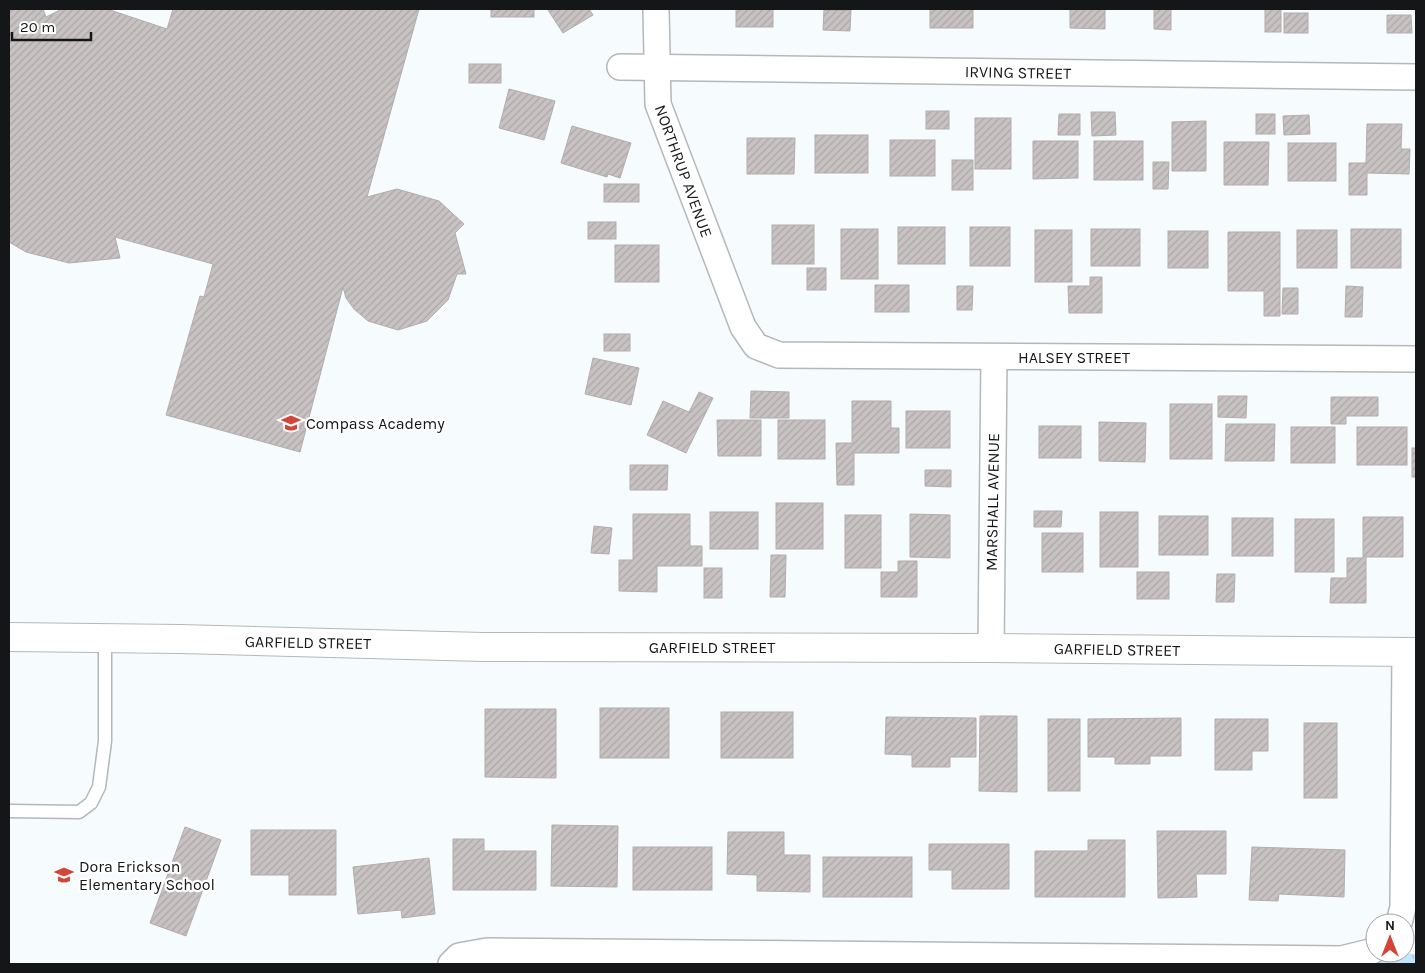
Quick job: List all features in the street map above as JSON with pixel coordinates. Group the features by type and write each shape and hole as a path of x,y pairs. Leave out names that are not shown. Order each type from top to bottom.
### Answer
{"street":[{"name":"NORTHRUP AVENUE","path":"656,9 658,104 743,327"},
{"name":"IRVING STREET","path":"620,67 1416,77"},
{"name":"HALSEY STREET","path":"743,327 756,346 779,354 1416,360"},
{"name":"MARSHALL AVENUE","path":"991,648 994,357"},
{"name":"GARFIELD STREET","path":"9,637 483,647 991,648 1410,652"},
{"path":"1402,913 1410,652"},
{"path":"451,964 459,956 487,951 742,958 1043,960 1341,959 1365,953"}],"lane":[{"path":"9,811 79,812 91,803 99,788 105,741 105,638"}],"green space":[{"path":"1365,954 1365,963 1415,963 1416,954 1416,964 1204,964"}],"building":[{"path":"9,9 43,9 46,17 62,9 107,9 167,29 173,9 419,9 367,197 397,189 439,201 464,224 455,233 466,274 457,274 448,300 427,321 398,330 368,321 354,309 346,298 343,287 300,452 166,415 200,296 204,297 213,264 115,237 120,258 69,263 26,252 9,242"},
{"path":"491,9 534,9 534,17 491,17"},
{"path":"589,9 593,15 563,33 548,10"},
{"path":"736,9 773,9 773,27 736,27"},
{"path":"930,9 973,9 973,28 930,28"},
{"path":"1070,9 1105,9 1105,29 1070,28"},
{"path":"1154,9 1171,9 1171,30 1154,29"},
{"path":"1265,9 1281,9 1281,32 1265,32"},
{"path":"824,10 851,10 850,31 823,30"},
{"path":"1284,13 1308,13 1308,33 1284,33"},
{"path":"1387,15 1411,15 1412,33 1387,33"},
{"path":"469,64 501,64 501,83 469,83"},
{"path":"509,89 555,101 544,140 499,128"},
{"path":"926,111 949,111 949,129 926,129"},
{"path":"1091,112 1115,112 1116,135 1092,136"},
{"path":"1059,114 1080,114 1080,135 1058,135"},
{"path":"1256,114 1275,114 1275,134 1256,134"},
{"path":"1309,115 1310,134 1284,135 1283,116"},
{"path":"975,118 1011,118 1011,169 975,169"},
{"path":"1206,121 1206,171 1172,171 1172,122"},
{"path":"1367,124 1402,124 1401,149 1410,149 1409,174 1367,173 1367,195 1349,195 1349,163 1366,163"},
{"path":"572,126 631,143 620,178 608,174 607,177 561,163"},
{"path":"815,135 868,135 868,173 815,173"},
{"path":"747,138 795,138 794,174 747,174"},
{"path":"890,140 935,140 935,176 890,176"},
{"path":"1033,141 1078,141 1078,178 1033,179"},
{"path":"1094,141 1143,141 1143,180 1094,180"},
{"path":"1224,142 1269,142 1268,185 1224,185"},
{"path":"1288,143 1336,143 1336,181 1288,181"},
{"path":"952,160 973,160 973,190 952,190"},
{"path":"1153,162 1169,162 1168,189 1153,189"},
{"path":"604,184 639,184 639,202 604,202"},
{"path":"588,222 616,222 616,239 588,239"},
{"path":"772,225 814,225 814,264 772,264"},
{"path":"898,227 945,227 945,264 898,264"},
{"path":"970,227 1010,227 1010,266 970,266"},
{"path":"841,229 878,229 878,279 841,279"},
{"path":"1091,229 1140,229 1140,266 1091,266"},
{"path":"1351,229 1401,229 1401,268 1351,268"},
{"path":"1035,230 1072,230 1072,282 1035,282"},
{"path":"1297,230 1337,230 1337,268 1297,268"},
{"path":"1168,231 1208,231 1208,268 1168,268"},
{"path":"1228,232 1280,232 1280,316 1264,316 1264,291 1228,291"},
{"path":"615,245 659,245 659,282 615,282"},
{"path":"807,268 826,268 826,290 807,290"},
{"path":"1090,277 1102,277 1102,313 1069,313 1068,286 1090,286"},
{"path":"875,285 909,285 909,312 875,312"},
{"path":"957,286 973,286 972,310 957,310"},
{"path":"1346,286 1363,287 1362,317 1345,317"},
{"path":"1283,288 1298,288 1298,314 1282,314"},
{"path":"604,334 630,334 630,351 604,351"},
{"path":"593,358 639,368 631,405 585,394"},
{"path":"751,391 789,392 789,418 750,418"},
{"path":"699,392 713,398 686,453 647,435 663,401 689,412"},
{"path":"1218,396 1247,396 1246,418 1218,417"},
{"path":"1331,397 1378,397 1378,416 1346,416 1346,424 1331,424"},
{"path":"852,401 891,401 891,428 899,428 899,453 854,453 854,485 837,485 836,443 852,443"},
{"path":"1170,404 1212,404 1212,459 1170,459"},
{"path":"906,411 950,411 950,448 906,448"},
{"path":"717,420 761,420 761,456 718,456"},
{"path":"778,420 825,420 825,459 778,459"},
{"path":"1099,422 1146,423 1145,462 1099,461"},
{"path":"1226,424 1275,424 1274,461 1225,461"},
{"path":"1039,426 1081,426 1081,458 1039,458"},
{"path":"1291,427 1335,427 1335,463 1291,463"},
{"path":"1357,427 1407,427 1407,465 1357,465"},
{"path":"1412,448 1416,448 1416,477 1412,477"},
{"path":"630,465 668,465 667,490 630,490"},
{"path":"925,470 951,470 951,487 925,486"},
{"path":"776,503 823,503 823,549 776,549"},
{"path":"1034,511 1062,511 1061,527 1034,527"},
{"path":"710,512 758,512 758,549 710,549"},
{"path":"1100,512 1138,512 1138,567 1100,567"},
{"path":"633,514 690,514 690,546 702,546 702,566 657,566 657,592 619,591 619,560 633,560"},
{"path":"910,514 950,515 950,558 910,557"},
{"path":"845,515 881,515 881,568 845,568"},
{"path":"1159,516 1208,516 1208,555 1159,555"},
{"path":"1363,517 1403,517 1403,557 1366,557 1366,603 1330,603 1331,578 1347,578 1347,558 1363,558"},
{"path":"1232,518 1273,518 1273,556 1232,556"},
{"path":"1295,519 1334,519 1334,572 1295,572"},
{"path":"594,526 612,528 609,554 591,553"},
{"path":"1042,533 1083,533 1083,572 1042,572"},
{"path":"771,555 786,555 785,597 770,597"},
{"path":"898,561 917,561 917,597 881,597 881,572 898,572"},
{"path":"704,568 722,568 722,598 704,598"},
{"path":"1137,572 1169,572 1169,599 1137,599"},
{"path":"1217,574 1235,574 1234,602 1216,602"},
{"path":"600,708 669,708 669,758 600,758"},
{"path":"485,709 556,709 556,778 485,777"},
{"path":"721,712 793,712 793,758 721,758"},
{"path":"980,716 1017,716 1017,792 979,791"},
{"path":"886,717 976,718 976,757 950,757 950,767 912,767 912,755 885,754"},
{"path":"1181,718 1181,756 1150,756 1150,764 1115,764 1115,757 1088,757 1088,719"},
{"path":"1048,719 1080,719 1080,791 1048,791"},
{"path":"1215,719 1268,719 1268,751 1252,751 1252,770 1215,770"},
{"path":"1304,723 1337,723 1337,798 1304,798"},
{"path":"552,825 618,826 617,887 551,886"},
{"path":"185,827 221,840 186,936 150,923"},
{"path":"251,830 336,830 336,895 289,895 289,875 251,875"},
{"path":"1157,831 1226,831 1226,874 1196,874 1197,897 1158,898"},
{"path":"728,832 784,832 784,855 810,855 810,892 757,891 757,875 727,874"},
{"path":"453,839 484,839 484,851 536,851 536,890 453,890"},
{"path":"1088,840 1125,840 1125,897 1035,897 1035,851 1088,851"},
{"path":"929,844 1009,844 1009,889 952,889 952,870 929,870"},
{"path":"633,847 712,847 712,890 633,890"},
{"path":"1252,847 1345,850 1344,897 1279,894 1278,901 1249,900"},
{"path":"823,857 912,857 912,897 823,897"},
{"path":"429,858 435,914 402,918 401,910 358,914 353,867"}],"place":[{"name":"Compass Academy","path":"291,423"},
{"name":"Dora Erickson Elementary School","path":"64,875"}]}
